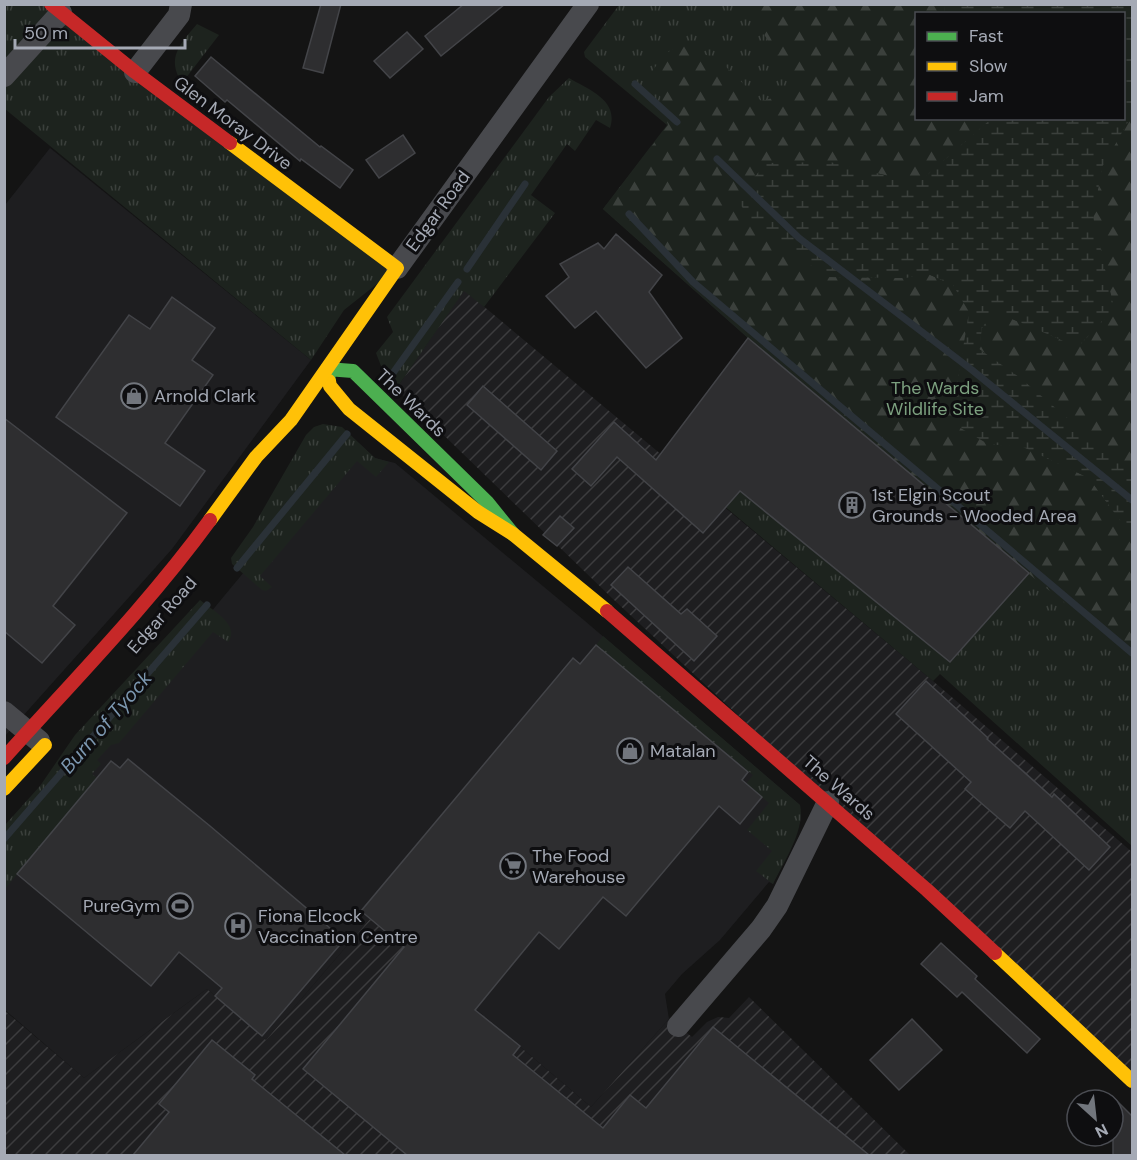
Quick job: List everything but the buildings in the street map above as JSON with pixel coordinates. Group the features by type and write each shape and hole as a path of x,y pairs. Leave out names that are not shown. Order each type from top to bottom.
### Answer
{"street":[{"path":"135,72 178,15 181,4"},
{"name":"Edgar Road","path":"4,789 120,630 182,558 256,457 291,420 397,268 588,4"},
{"path":"4,76 56,9"},
{"name":"Glen Moray Drive","path":"56,9 135,72 397,268"},
{"path":"346,342 348,358 353,371"},
{"name":"The Wards","path":"513,534 487,502 353,371 327,369 330,386 340,401 478,512 513,534 604,609 927,890 1132,1081"},
{"path":"302,404 322,400 340,401"},
{"name":"Edgar Road","path":"277,453 291,420"},
{"path":"4,712 42,738"},
{"name":"Edgar Road","path":"4,758 42,738"},
{"path":"678,1026 772,914 828,802"}],"shaded area":[{"path":"50,148 311,360 172,549 5,736 5,205"},
{"path":"464,290 933,681 1132,852 1132,1081 613,599 396,389"},
{"path":"354,439 375,458 395,463 585,621 800,805 801,820 773,884 769,882 720,940 682,974 665,994 669,1019 591,1107 370,919 266,1040 207,989 84,1078 5,1010 5,857"},
{"path":"370,919 591,1107 669,1019 692,1037 707,1022 718,1017 729,1018 749,997 910,1155 5,1155 4,1010 84,1078 207,989 266,1040"}],"green space":[{"path":"5,5 51,5 397,268 344,310 311,360 5,109"},
{"name":"The Wards Wildlife Site","path":"619,5 1132,5 1132,846 940,674 933,681 661,453 748,338 603,209 667,125 585,57 584,52"},
{"name":"The Wards Wildlife Site","path":"745,5 945,5 944,12 915,12 915,120 990,120 918,183 830,162 750,220 827,277 904,278 928,274 953,285 970,312 956,391 988,444 1023,447 1089,478 1132,537 1132,658 1029,574 950,662 673,437 748,338 603,209 668,125 653,70 665,54 681,44 720,61 761,101 789,94 791,76"},
{"path":"945,5 1132,5 1132,115 1102,167 1093,217 1114,308 1078,347 993,311 982,328 979,349 1019,377 1132,473 1132,537 1089,478 1023,447 988,444 957,426 956,391 969,312 953,285 928,274 904,278 827,277 750,220 736,197 767,163 830,162 918,183 990,120 1125,120 1125,12 945,12"},
{"path":"197,24 219,35 182,83 177,74 175,59 185,38"},
{"path":"569,78 593,92 606,103 612,118 610,128 596,120 575,151 567,144 531,195 555,213 484,307 464,291 396,389 383,371 376,353 393,332 387,317 549,97"},
{"path":"1132,115 1132,473 1019,377 979,349 982,328 993,311 1078,347 1114,309 1093,217 1102,167"},
{"path":"323,424 342,427 375,458 389,462 376,477 357,461 260,576 272,587 266,591 262,590 232,564 231,558 253,527 306,435 314,427"},
{"path":"200,600 218,613 228,624 231,636 228,642 213,632 119,743 111,745 97,760 101,764 92,774 97,778 5,889 5,825 40,786 75,735"},
{"path":"603,636 800,805 801,815 797,835 773,884 756,871 772,851 747,830 769,803 746,784 753,775 596,645"}],"waterway":[{"path":"635,84 677,122"},
{"path":"717,159 799,238 972,370 1132,500"},
{"name":"Burn of Tyock","path":"467,269 525,184"},
{"path":"629,214 693,282 1132,653"},
{"name":"Burn of Tyock","path":"388,380 458,282"},
{"name":"Burn of Tyock","path":"237,568 347,434"},
{"name":"Burn of Tyock","path":"4,839 207,605"}],"traffic: fast":[{"path":"329,381 327,369 353,371 487,502 513,534"}],"traffic: slow":[{"path":"210,520 256,457 291,420 397,268 230,143"},
{"path":"329,381 330,386 349,409 478,512 513,534 607,611"},
{"path":"4,789 45,745"},
{"path":"995,953 1132,1081"}],"traffic: jam":[{"path":"51,4 135,72 230,143"},
{"path":"4,758 162,582 210,520"},
{"path":"607,611 927,890 995,953"}],"place":[{"name":"Arnold Clark","path":"134,396"},
{"name":"1st Elgin Scout Grounds - Wooded Area","path":"852,505"},
{"name":"Matalan","path":"630,751"},
{"name":"The Food Warehouse","path":"513,866"},
{"name":"PureGym","path":"180,906"},
{"name":"Fiona Elcock Vaccination Centre","path":"238,926"}]}
